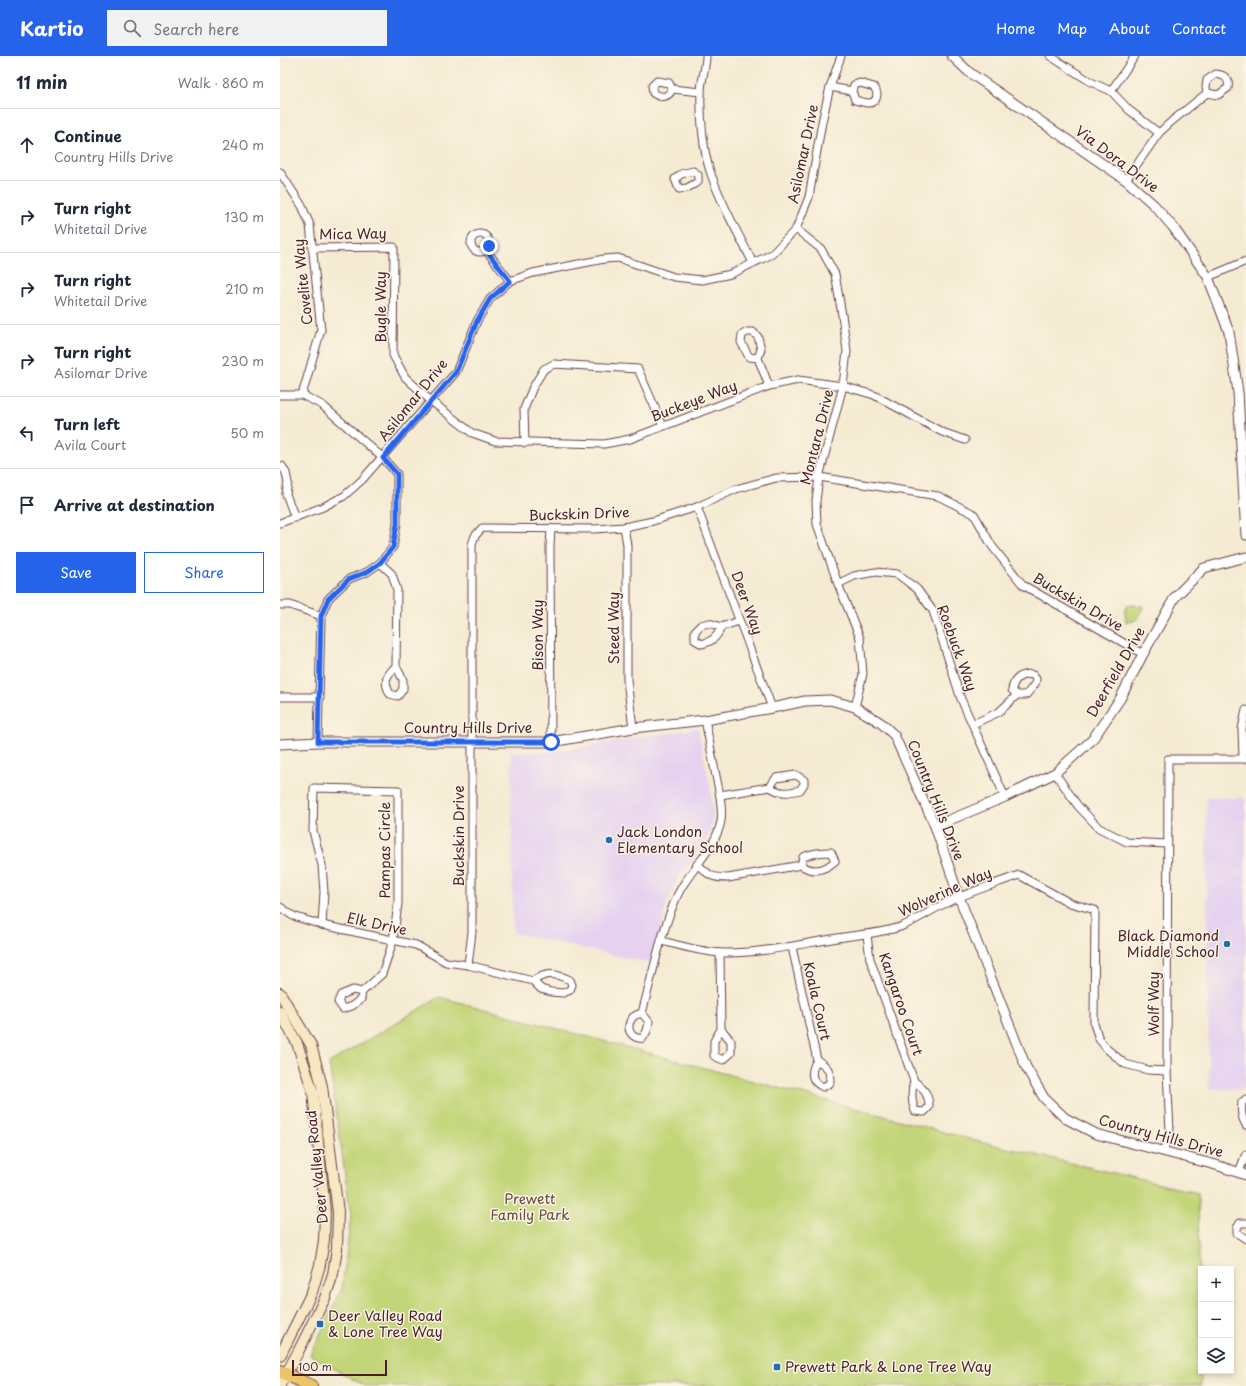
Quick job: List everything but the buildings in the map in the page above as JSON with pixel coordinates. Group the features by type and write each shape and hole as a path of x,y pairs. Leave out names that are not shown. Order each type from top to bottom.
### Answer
{"main road":[{"name":"Deer Valley Road","path":"280,993 311,1045 322,1086 338,1212 337,1250 333,1274 325,1298 283,1372 280,1385"},
{"name":"Deer Valley Road","path":"280,1012 297,1043 313,1092 325,1211 324,1240 320,1265 312,1292 280,1356"},
{"path":"283,1372 311,1386"}],"street":[{"path":"706,56 706,65 701,92 702,132 709,170 724,208 753,263"},
{"name":"Asilomar Drive","path":"280,523 324,507 344,496 383,458 456,372 477,321 490,299 510,281 533,274 604,259 618,258 674,277 702,280 731,274 772,254 796,229 809,197 822,122 830,87 841,56"},
{"name":"Via Dora Drive","path":"952,56 970,72 1126,180 1154,205 1173,227 1208,277 1229,332 1242,392 1246,535"},
{"path":"1050,56 1091,82 1111,91 1129,110 1159,133"},
{"path":"1111,91 1134,56"},
{"path":"830,87 852,91"},
{"path":"672,89 701,92"},
{"path":"1126,180 1159,133 1207,93"},
{"path":"698,175 709,170"},
{"name":"Covelite Way","path":"280,172 302,206 310,225 321,330 302,395"},
{"name":"Montara Drive","path":"796,229 821,250 835,274 847,351 843,386 819,477 816,501 817,524 838,584 860,638 863,674 855,707"},
{"name":"Mica Way","path":"312,248 394,247"},
{"name":"Bugle Way","path":"394,247 393,355 405,377 431,401"},
{"path":"486,250 510,281"},
{"path":"1208,277 1246,261"},
{"path":"758,358 770,386"},
{"path":"525,443 524,410 533,387 544,369 554,364 638,370 663,426"},
{"name":"Buckeye Way","path":"431,401 472,433 495,441 604,444 630,439 770,386 798,380 843,386 874,395 942,432 965,440"},
{"path":"280,395 302,395 322,405 383,458 397,474 397,524 393,547 380,563 367,572 349,579 339,588 328,599 321,616 318,742"},
{"path":"280,466 282,466 286,473 288,483 283,492 295,518"},
{"name":"Buckskin Drive","path":"468,966 472,932 472,544 475,536 482,528 594,529 624,527 653,521 697,507 736,489 776,478 819,477 938,496 974,514 992,546 1023,585 1143,654"},
{"name":"Deer Way","path":"697,507 772,708"},
{"name":"Steed Way","path":"624,527 627,545 627,680 633,728"},
{"name":"Bison Way","path":"551,529 551,742"},
{"name":"Deerfield Drive","path":"935,826 1005,797 1055,772 1092,740 1120,699 1175,597 1204,568 1246,557"},
{"path":"380,563 392,574 396,590 396,666"},
{"name":"Roebuck Way","path":"838,584 854,576 875,572 897,574 917,588 933,612 961,699 1005,797"},
{"path":"280,605 290,605 321,616"},
{"path":"721,627 739,621"},
{"path":"973,724 999,712 1017,695"},
{"path":"280,697 320,697"},
{"name":"Country Hills Drive","path":"280,744 318,742 551,742 633,728 705,720 805,701 830,700 855,707 881,723 894,735 935,826 959,897 1026,1067 1044,1098 1065,1118 1096,1134 1216,1165 1243,1174"},
{"path":"1244,758 1242,729 1246,710"},
{"path":"642,1013 674,904 685,881 712,843 718,831 721,820 720,795 705,720"},
{"name":"Wolf Way","path":"1163,1152 1170,1131 1168,1070 1168,759 1244,758"},
{"path":"1055,772 1078,806 1098,828 1127,842 1167,844"},
{"path":"720,795 770,787"},
{"name":"Pampas Circle","path":"322,925 324,892 322,864 313,832 314,788 398,790 398,904 393,941"},
{"path":"697,864 711,876 720,878 728,878 801,864"},
{"name":"Wolverine Way","path":"662,941 692,949 720,953 753,952 792,947 845,937 867,935 901,927 959,897 1019,875 1070,903 1095,910 1094,1024 1099,1039 1107,1049 1125,1064 1148,1070 1168,1070"},
{"name":"Elk Drive","path":"280,908 293,916 322,925 416,945 446,962 533,981"},
{"name":"Kangaroo Court","path":"867,935 870,959 914,1081"},
{"path":"362,992 382,974 393,941"},
{"name":"Koala Court","path":"792,947 817,1060"},
{"path":"720,953 721,1029"},
{"path":"541,975 563,976 570,980 572,985 570,990 563,993 550,992 541,989 533,981 541,975"},
{"path":"1246,1099 1242,1102 1241,1111 1246,1125"},
{"path":"1243,1174 1246,1154"},
{"path":"1246,1223 1240,1223 1237,1228 1237,1233 1246,1239"}],"shaded area":[{"name":"Jack London Elementary School","path":"698,728 711,790 713,816 710,833 701,848 677,880 666,906 654,964 513,933 511,753 551,752"},
{"name":"Black Diamond Middle School","path":"1206,798 1246,798 1246,1089 1209,1089"}],"green space":[{"path":"1127,606 1143,606 1141,612 1136,620 1126,622 1125,610"},
{"name":"Prewett Family Park","path":"439,997 981,1142 1198,1193 1198,1374 1201,1374 1201,1386 365,1386 310,1355 342,1289 351,1216 329,1063"}],"place":[{"name":"Jack London Elementary School","path":"609,840"},
{"name":"Black Diamond Middle School","path":"1227,944"},
{"name":"Deer Valley Road & Lone Tree Way","path":"320,1324"},
{"name":"Prewett Park & Lone Tree Way","path":"777,1367"}],"route":[{"path":"489,246 486,250 510,281 490,299 477,321 456,372 405,430 383,458 397,474 397,524 393,547 380,563 367,572 349,579 328,599 321,616 318,742 551,742"}]}
